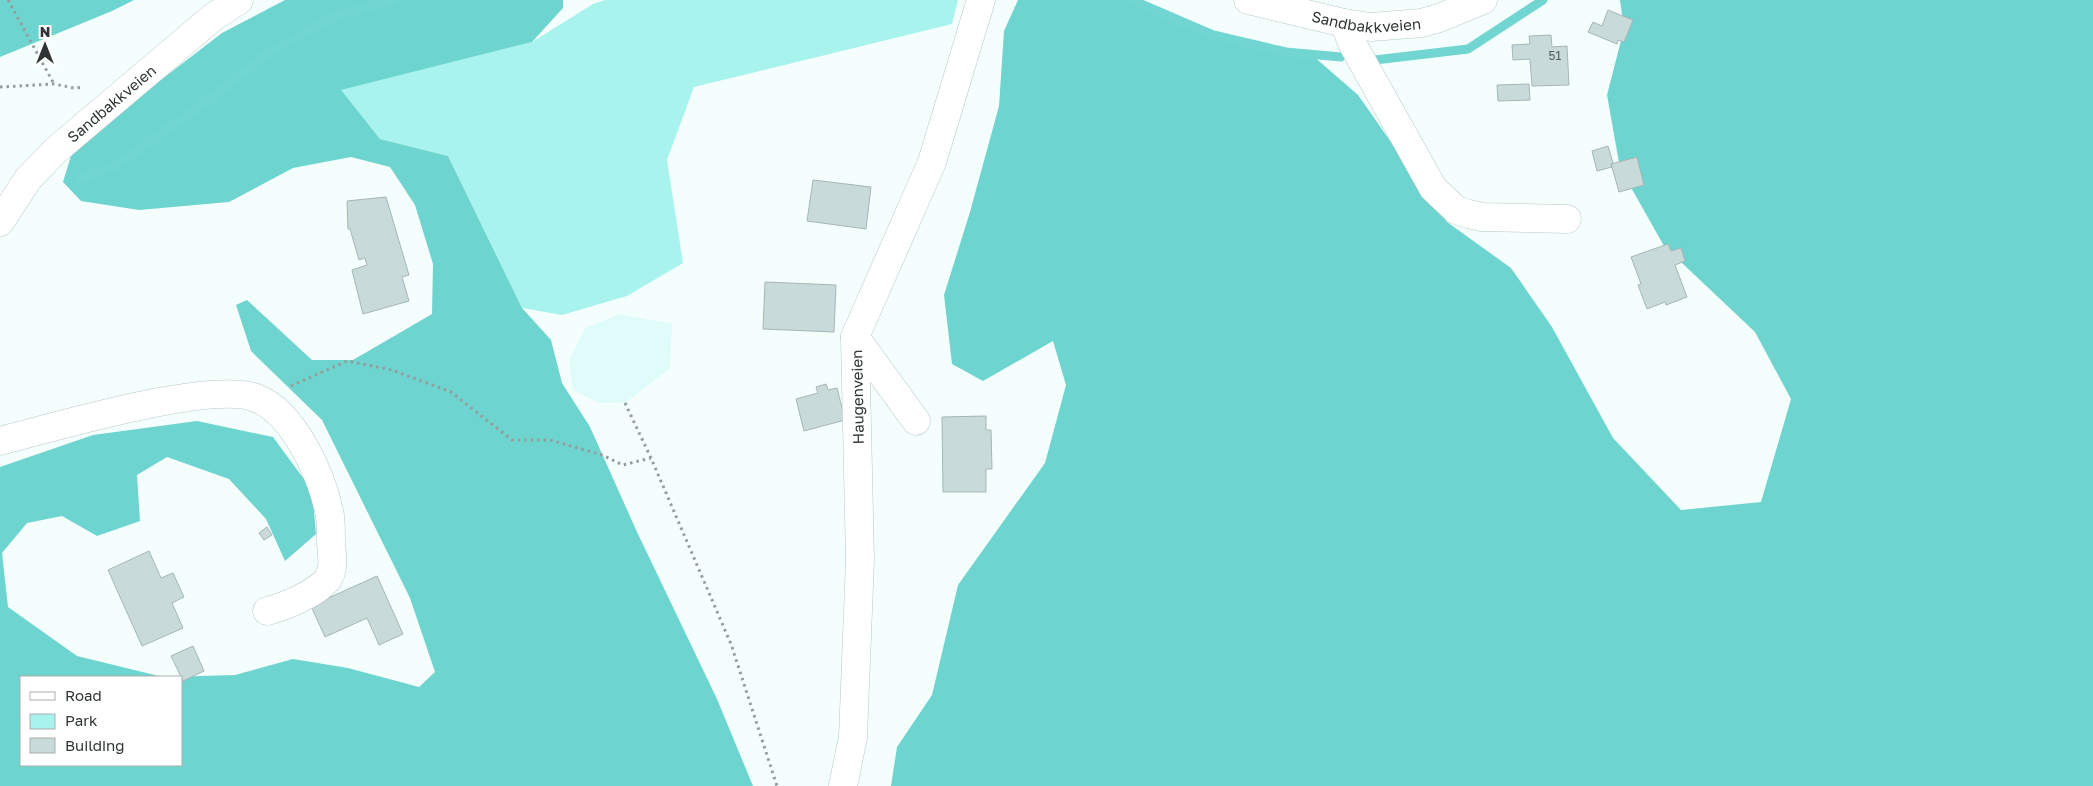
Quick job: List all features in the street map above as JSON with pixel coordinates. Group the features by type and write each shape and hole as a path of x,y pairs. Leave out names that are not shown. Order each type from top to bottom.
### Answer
{"street":[{"name":"Sandbakkveien","path":"0,222 28,179 56,150 197,30 239,0"},
{"name":"Haugenveien","path":"842,786 853,737 860,560 855,337 932,162 981,0"},
{"name":"Sandbakkveien","path":"1248,0 1344,23 1371,27 1422,23 1440,18 1483,0"},
{"path":"1344,23 1353,44 1433,188 1443,200 1456,210 1482,217 1567,219"},
{"path":"855,337 916,421"},
{"path":"0,440 115,412 171,400 214,394 242,394 256,397 271,406 300,440 326,498 330,518 332,561 331,571 326,580 315,590 282,607 267,611"}],"path":[{"path":"0,87 54,84 8,0"},
{"path":"271,406 290,386 347,361 392,370 451,392 512,440 550,440 602,455 622,465 651,458"},
{"path":"625,403 651,458 731,644 776,786"}],"shaded area":[{"path":"0,0 134,0 112,11 0,57"},
{"path":"285,0 563,0 563,8 532,42 341,90 380,139 448,156 522,308 551,340 562,383 590,427 637,532 717,699 753,786 0,786 0,467 93,435 197,421 273,437 312,490 316,534 285,561 266,519 229,479 167,457 137,475 140,521 97,536 62,516 27,523 2,553 8,607 77,656 159,676 20,676 20,766 182,766 182,677 235,675 293,659 348,668 419,687 435,672 410,598 322,420 251,351 236,305 247,300 312,360 353,360 432,314 433,264 415,205 390,167 351,157 293,168 229,202 139,210 81,201 63,182 71,156 127,106 222,33"},
{"path":"1018,0 1136,0 1199,27 1312,55 1358,95 1447,222 1511,268 1552,327 1613,438 1681,510 1761,502 1791,399 1755,332 1664,246 1620,168 1607,95 1624,29 1620,0 2093,0 2093,786 891,786 897,747 932,695 958,585 1045,463 1066,385 1053,341 983,381 952,364 944,295 970,212 999,106 1004,31"},
{"path":"620,314 672,324 670,368 625,403 599,403 573,390 569,360 585,328"}],"green space":[{"path":"605,0 958,0 952,24 694,87 667,160 683,263 627,296 562,315 522,308 448,156 380,139 340,90 532,42 593,4"}],"building":[{"path":"1608,10 1633,20 1624,42 1618,40 1617,44 1588,32 1593,22 1602,26"},
{"path":"1551,35 1552,47 1567,46 1569,85 1532,86 1530,59 1513,60 1512,45 1530,44 1529,36"},
{"path":"1529,84 1530,100 1498,101 1497,85"},
{"path":"1608,146 1613,163 1611,164 1612,167 1597,171 1592,151"},
{"path":"1637,157 1644,185 1619,192 1611,164"},
{"path":"813,180 871,187 866,229 807,221"},
{"path":"386,197 409,275 402,277 409,301 363,314 352,270 367,265 365,258 359,260 350,229 348,229 347,201"},
{"path":"1668,244 1671,251 1681,248 1685,261 1675,265 1687,297 1666,305 1665,302 1647,309 1638,285 1641,284 1631,257"},
{"path":"765,282 836,285 834,332 763,329"},
{"path":"826,384 828,390 837,388 845,420 804,431 796,399 818,393 816,387"},
{"path":"986,416 986,430 991,430 992,469 986,469 986,492 943,492 942,417"},
{"path":"267,527 272,535 264,540 259,533"},
{"path":"149,551 161,578 173,573 184,597 172,603 183,628 142,646 108,570"},
{"path":"377,576 403,634 379,645 367,618 325,637 311,606"},
{"path":"193,646 204,671 183,681 171,656"}],"waterway":[{"path":"79,179 115,166 217,94 266,54 337,15 395,0"},
{"path":"1132,0 1213,35 1286,52 1341,57"},
{"path":"1375,60 1468,49 1543,0"}]}
